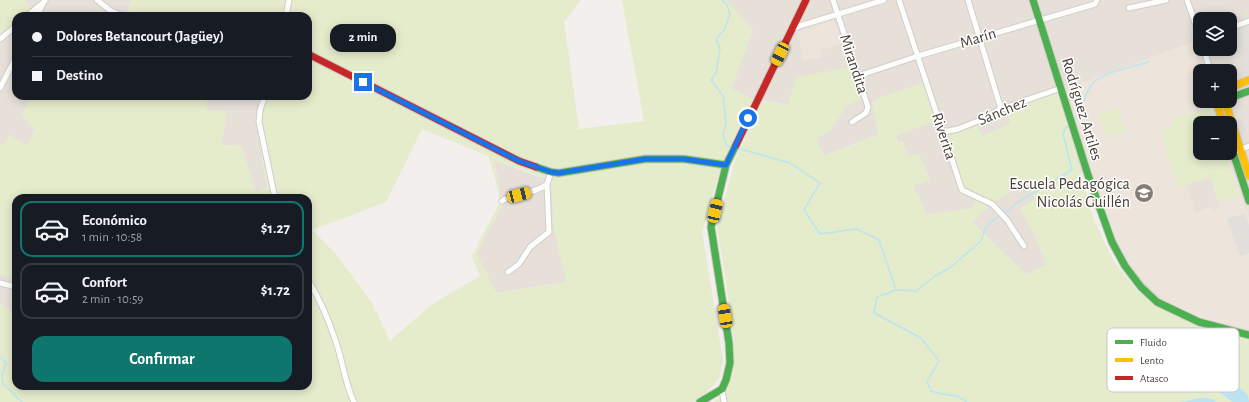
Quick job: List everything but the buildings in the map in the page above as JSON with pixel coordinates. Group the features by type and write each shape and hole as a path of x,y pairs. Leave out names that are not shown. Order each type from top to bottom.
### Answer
{"street":[{"path":"32,12 45,0"},
{"path":"39,12 45,0"},
{"path":"97,0 113,12"},
{"path":"287,12 289,0"},
{"path":"724,402 722,389 730,363 729,343 711,227 726,165 806,0"},
{"name":"Mirandita","path":"833,0 868,107 866,113 852,122"},
{"path":"793,28 884,0"},
{"name":"Riverita","path":"899,0 962,190 992,204 1006,220 1024,246"},
{"path":"968,0 1001,109"},
{"name":"Rodríguez Artiles","path":"1033,0 1088,175 1112,242 1129,271 1141,287 1157,302 1199,322 1220,328"},
{"path":"1129,8 1166,0"},
{"path":"1187,0 1193,17"},
{"name":"Marín","path":"858,76 918,56 1095,4 1097,1"},
{"path":"1237,25 1249,21"},
{"path":"0,39 12,29"},
{"path":"312,56 519,161 551,172 559,173 645,159 684,159 726,165"},
{"path":"0,88 12,65"},
{"path":"1237,85 1249,80"},
{"name":"Sánchez","path":"943,132 978,121 1001,109 1061,88"},
{"path":"1237,95 1249,91"},
{"path":"264,100 260,110 259,122 274,194"},
{"path":"1237,150 1249,146"},
{"path":"1237,152 1249,176"},
{"path":"1237,154 1249,201"},
{"path":"508,272 519,264 530,247 550,232 547,184 551,172"},
{"path":"502,201 507,198 539,189 547,184"},
{"path":"0,283 12,286"},
{"path":"312,286 317,294 336,342 349,392 354,402"},
{"name":"Rodríguez Artiles","path":"1239,333 1249,335"},
{"path":"700,402 722,389"}],"shaded area":[{"path":"25,0 131,0 127,12 26,12 31,8"},
{"path":"725,0 1249,0 1249,333 1239,331 1239,328 1223,327 1188,315 1164,303 1153,295 1136,277 1122,258 1087,173 1081,173 1058,90 1007,111 1011,123 982,137 978,193 973,208 927,215 913,185 930,180 908,156 903,142 898,143 884,96 872,102 879,134 827,155 823,155 816,138 830,131 845,107 788,105 753,99 731,89 753,30"},
{"path":"834,20 842,43 821,50 822,57 803,61 798,32"},
{"path":"12,24 12,100 29,100 22,115 35,129 28,147 9,136 5,145 0,144 0,34"},
{"path":"1249,25 1249,74 1244,76 1237,56 1237,30"},
{"name":"Escuela Pedagógica Nicolás Guillén","path":"1192,42 1193,56 1197,56 1200,64 1193,64 1193,108 1213,108 1216,116 1193,116 1193,160 1230,160 1249,218 1249,332 1239,330 1239,328 1222,326 1182,311 1164,300 1145,283 1130,265 1114,235 1073,121 1066,89","holes":["1211,177 1220,207 1215,211 1211,207 1195,212 1187,184"]},
{"path":"207,100 262,100 256,118 267,188 256,193 241,146 222,145 207,110"},
{"path":"494,160 537,176 551,179 554,228 567,282 496,293 476,253 502,205"},
{"path":"1026,182 1035,198 1037,240 1047,265 1026,275 972,222 994,201"},
{"path":"1245,213 1249,226 1249,253 1240,256 1227,219"},
{"path":"0,275 12,277 12,312 0,304"}],"green space":[{"path":"0,0 25,0 31,8 26,12 12,12 12,24 0,34"},
{"path":"131,0 581,0 564,22 579,129 644,121 622,0 725,0 753,30 731,89 753,99 721,167 702,232 723,360 719,379 699,400 694,402 0,402 0,304 12,312 12,390 312,390 312,230 312,194 12,194 12,277 0,275 0,144 5,145 9,135 28,146 35,129 22,115 29,100 207,100 207,110 226,112 222,145 241,146 256,192 267,188 256,118 262,100 312,100 312,12 127,12","holes":["422,129 488,156 495,178 500,202 472,256 480,276 431,305 390,341 372,303 336,254 312,230 386,202","494,160 551,180 554,228 566,282 496,293 477,253 502,205"]},
{"path":"852,67 862,99 845,107 830,131 816,138 823,155 828,155 879,134 872,102 884,96 924,83 936,121 895,136 898,143 903,142 908,156 919,153 930,180 913,185 927,215 973,208 978,193 964,187 949,136 977,126 983,136 1011,123 1007,110 1058,90 1093,217 1113,260 1137,291 1150,300 1212,328 1107,328 1107,392 1239,392 1239,335 1249,337 1249,402 714,402 724,395 734,364 734,343 717,227 735,161 762,101 788,105 796,77","holes":["1026,182 1035,198 1020,209 1037,240 1046,265 1026,275 972,222 994,201"]},
{"path":"1118,108 1122,119 1102,126 1099,114"},
{"path":"1212,108 1214,116 1193,116 1193,160 1228,160 1239,196 1218,202 1210,177 1177,187 1160,131 1174,127 1172,119"},
{"path":"1122,121 1126,132 1107,138 1103,127"}],"water":[{"path":"1239,387 1247,395 1249,402 1232,402 1219,392 1239,392"},
{"path":"1200,398 1211,399 1216,402 1181,402"}],"waterway":[{"path":"722,0 727,5 730,14 724,30 716,39 720,49 716,73 711,80 723,96 726,122 723,135 727,146 732,147"},
{"path":"1074,120 1090,87 1094,82 1108,74 1149,62"},
{"path":"897,290 916,291 935,276 951,267 981,241 985,228 995,219 1018,202 1072,170 1063,134 1065,129 1070,124"},
{"path":"737,148 790,163 820,183 804,210 820,234 857,229 879,240 896,290 877,297 874,313 921,338 939,361 927,382 931,391 957,396 967,402"},
{"path":"0,357 6,363 2,375 3,384 22,402"}],"traffic: fast":[{"path":"1033,0 1088,175 1112,242 1125,266 1141,287 1157,302 1199,322 1222,328"},
{"path":"1237,95 1249,91"},
{"path":"700,402 722,389 730,363 729,343 711,227 726,165 736,145"},
{"path":"536,167 559,173 645,159 684,159 726,165"},
{"path":"1236,160 1249,201"},
{"path":"1239,332 1249,335"}],"traffic: slow":[{"path":"1237,85 1249,80"},
{"path":"1218,108 1221,116"},
{"path":"1227,108 1249,176"}],"traffic: jam":[{"path":"736,145 806,0"},
{"path":"312,56 519,161 536,167"}],"place":[{"name":"Escuela Pedagógica Nicolás Guillén","path":"1144,193"}],"route":[{"path":"363,82 519,161 551,172 559,173 645,159 699,160 726,165 748,118"}]}
